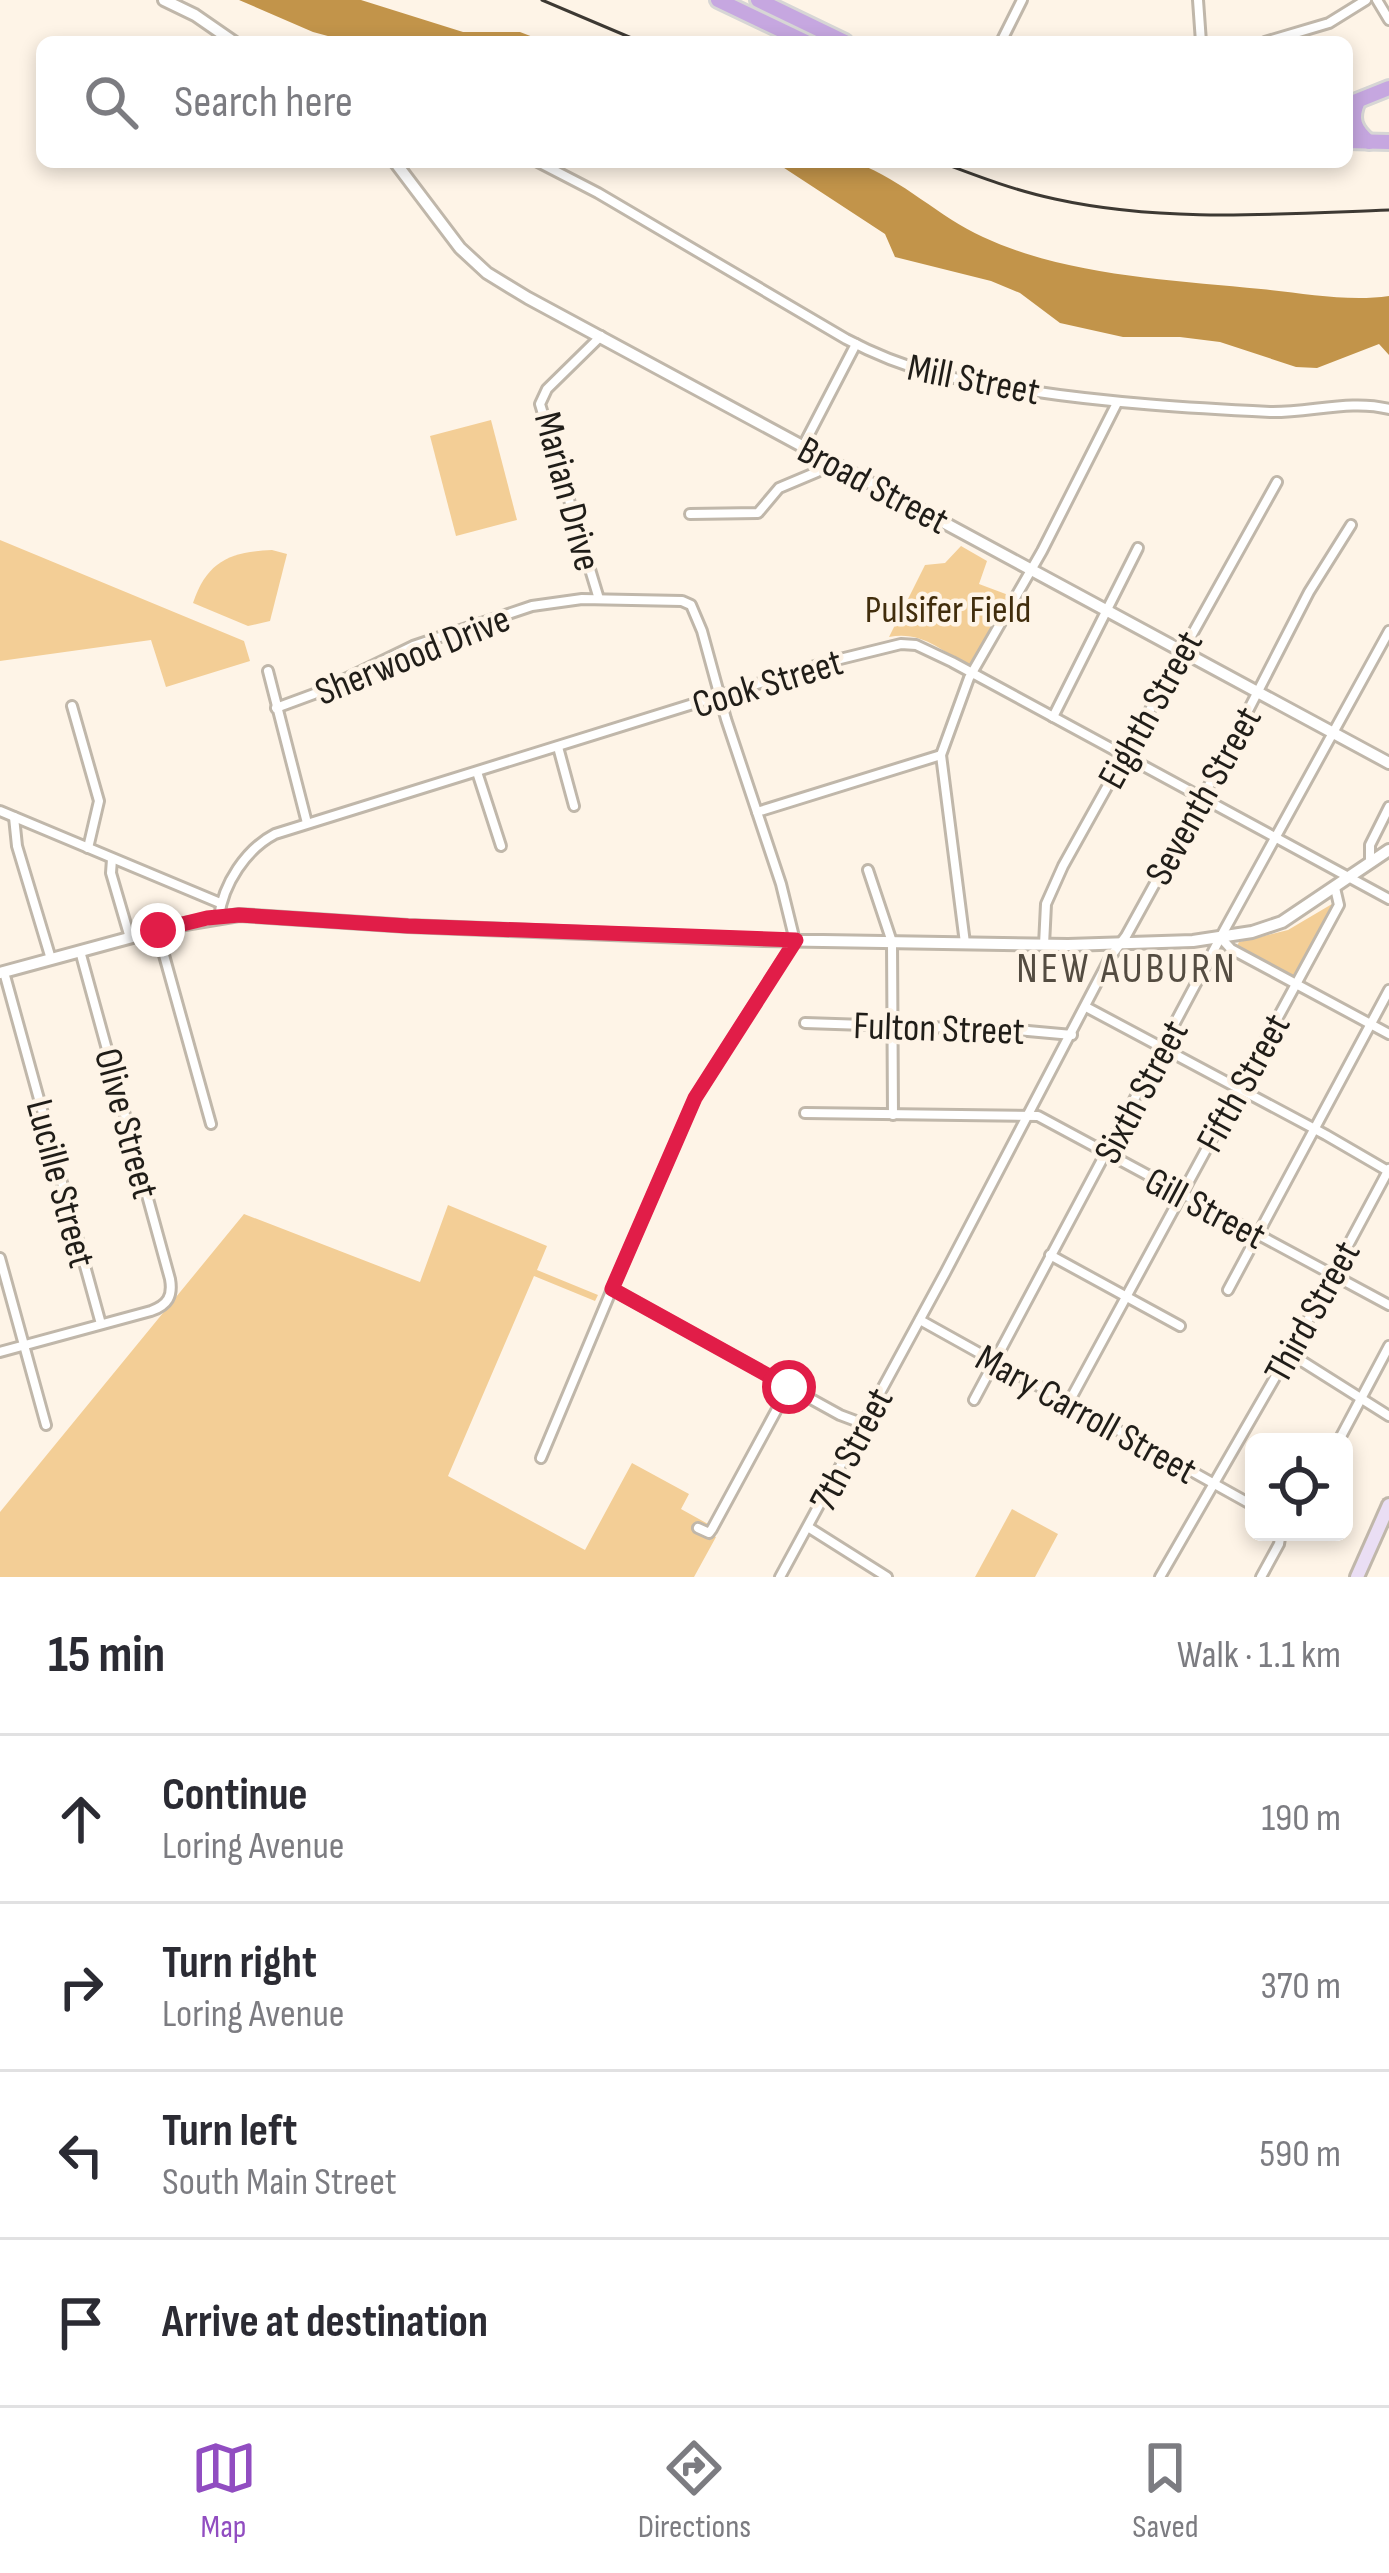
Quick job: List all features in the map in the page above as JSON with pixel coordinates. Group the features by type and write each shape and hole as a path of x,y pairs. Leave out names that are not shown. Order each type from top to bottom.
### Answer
{"highway":[{"path":"718,0 793,36"},
{"path":"760,0 833,36"},
{"path":"1369,142 1357,131 1353,103 1389,88"},
{"path":"1353,141 1389,142"}],"main road":[{"path":"1357,1577 1389,1505"}],"street":[{"path":"164,0 225,36"},
{"path":"1004,36 1022,0"},
{"path":"1198,0 1201,36"},
{"path":"1287,36 1319,27 1366,0"},
{"path":"1376,0 1389,20"},
{"name":"Broad Street","path":"400,168 460,248 478,266 529,298 1389,763"},
{"name":"Mill Street","path":"549,168 856,344 910,368 952,380 1117,403 1290,412 1365,405 1389,410"},
{"name":"Marian Drive","path":"598,599 541,404 547,389 601,336"},
{"path":"803,446 856,344"},
{"path":"965,943 941,755 972,673 1031,571 1117,403"},
{"path":"690,514 758,513 779,488 817,472 830,459"},
{"name":"Eighth Street","path":"1044,944 1050,893 1277,482"},
{"name":"Seventh Street","path":"920,1320 1309,592 1352,525"},
{"path":"1053,717 1138,548"},
{"name":"Sherwood Drive","path":"277,708 413,646 505,614 547,602 598,599 691,605 720,696"},
{"name":"Sixth Street","path":"974,1400 1389,631"},
{"name":"Cook Street","path":"218,917 220,903 241,864 256,845 275,834 891,645 916,646 972,673 1389,898"},
{"path":"268,671 307,823"},
{"path":"541,1458 695,1098 796,940 720,696"},
{"path":"72,706 99,801 88,848"},
{"path":"558,747 574,806"},
{"path":"758,812 941,755"},
{"path":"477,772 501,846"},
{"path":"1370,862 1370,845 1389,807"},
{"path":"0,812 220,903"},
{"path":"14,817 17,846 51,959"},
{"path":"2,972 218,917 796,940 1120,944 1221,938 1269,928 1389,850"},
{"path":"112,859 111,873 130,938"},
{"path":"868,870 892,942 893,1115"},
{"name":"Fifth Street","path":"1069,1402 1339,905 1335,888"},
{"path":"158,930 211,1124"},
{"path":"1221,938 1231,949 1389,1034"},
{"name":"Olive Street","path":"80,951 171,1296 158,1308 100,1324"},
{"name":"Lucille Street","path":"2,972 100,1324"},
{"path":"1228,1290 1389,990"},
{"path":"1086,1007 1389,1171"},
{"name":"Fulton Street","path":"806,1023 1072,1035"},
{"name":"Gill Street","path":"806,1113 1043,1118 1389,1305"},
{"name":"Third Street","path":"1160,1577 1389,1171"},
{"path":"1050,1255 1180,1326"},
{"path":"0,1258 46,1425"},
{"path":"612,1289 864,1424"},
{"name":"Mary Carroll Street","path":"920,1320 1245,1501"},
{"name":"7th Street","path":"781,1577 920,1320"},
{"path":"0,1352 100,1324"},
{"path":"1342,1433 1389,1346"},
{"path":"1288,1353 1389,1416"},
{"path":"698,1528 712,1529 789,1387"},
{"path":"808,1527 887,1577"},
{"path":"1261,1577 1280,1541"}],"green space":[{"path":"491,420 517,520 456,536 430,436"},
{"path":"0,540 244,641 250,661 166,687 151,640 0,661"},
{"name":"Pulsifer Field","path":"961,546 987,561 979,584 1011,596 974,664 968,666 921,639 889,637 925,565 945,563"},
{"path":"272,550 287,554 270,621 248,626 193,603 213,568 244,553"},
{"path":"1332,904 1295,977 1237,946 1288,930"},
{"path":"448,1205 547,1246 537,1270 598,1295 595,1301 534,1276 448,1476 585,1550 632,1463 689,1494 681,1509 708,1524 705,1531 716,1537 694,1577 0,1577 0,1512 244,1214 420,1282"},
{"path":"1012,1509 1058,1534 1035,1577 975,1577"}],"shaded area":[{"path":"239,0 361,0 463,32 530,36 328,36"},
{"path":"784,168 867,168 983,237 1084,268 1325,296 1389,296 1389,355 1379,344 1317,368 1296,367 1220,342 1123,337 1060,323 1020,293 991,281 895,257 885,234"}],"railway":[{"path":"542,0 627,36"},
{"path":"956,168 1040,196 1096,207 1221,215 1389,210"}],"district":[{"name":"NEW AUBURN","path":"1127,967"}],"route":[{"path":"158,930 239,915 796,940 695,1098 612,1289 789,1387"}]}
